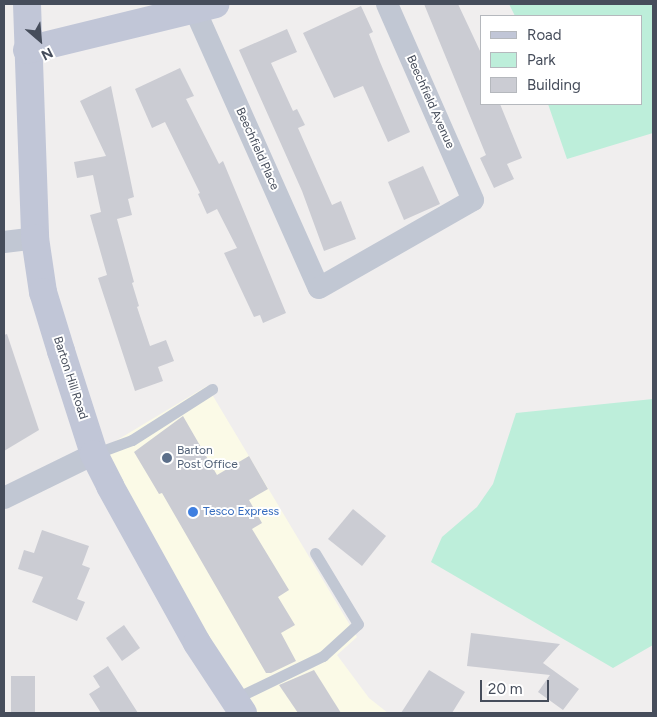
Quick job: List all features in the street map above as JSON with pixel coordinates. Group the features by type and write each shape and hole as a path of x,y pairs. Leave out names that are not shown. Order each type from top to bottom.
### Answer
{"street":[{"name":"Barton Hill Road","path":"27,4 27,50 35,238 43,292 94,454 197,643 238,706"},
{"name":"Beechfield Avenue","path":"319,288 473,200 387,4"},
{"path":"27,50 205,7"},
{"name":"Beechfield Place","path":"205,7 319,288"},
{"path":"4,242 35,238"},
{"path":"4,498 94,454"}],"lane":[{"path":"94,454 132,440 212,389"},
{"path":"238,706 323,656 358,624 357,617 315,553"}],"shaded area":[{"path":"207,386 357,637 337,655 369,698 388,713 243,713 94,454"}],"green space":[{"path":"509,4 653,4 653,133 567,159 548,105 642,105 642,15 514,15"},
{"path":"653,399 653,645 613,668 431,562 442,537 477,507 493,484 516,413"}],"building":[{"path":"424,4 458,4 480,51 480,105 500,105 522,158 507,164 514,179 494,188 480,158 486,155"},
{"path":"361,6 373,32 369,34 410,132 388,142 363,86 334,98 303,33"},
{"path":"287,29 297,52 271,63 293,111 297,109 305,125 298,128 332,205 341,201 356,239 324,251 302,191 239,50"},
{"path":"180,68 194,96 186,99 219,164 223,161 286,313 263,323 260,315 254,317 224,253 237,248 217,209 207,214 198,194 200,193 165,122 152,128 135,89"},
{"path":"111,86 134,197 128,199 132,215 117,219 134,282 132,283 139,306 137,307 150,346 166,340 174,361 158,367 163,381 135,391 98,278 107,275 90,215 101,212 93,175 77,178 74,162 106,156 80,101"},
{"path":"423,166 440,204 404,220 388,182"},
{"path":"7,334 39,430 4,451 4,335"},
{"path":"183,416 217,475 249,456 268,489 249,500 262,523 252,529 289,590 278,597 295,625 281,633 296,661 271,673 266,673 162,493 159,494 134,452"},
{"path":"353,509 386,536 362,566 328,539"},
{"path":"42,530 89,546 82,565 90,568 77,599 85,602 77,621 32,602 43,577 18,569 24,550 34,553"},
{"path":"124,625 140,648 122,661 106,638"},
{"path":"471,633 560,644 543,663 579,689 563,710 538,692 550,675 467,666"},
{"path":"108,666 138,713 101,713 89,694 100,687 93,676"},
{"path":"314,670 341,713 298,713 279,685"},
{"path":"429,670 465,692 452,713 401,713"},
{"path":"11,676 35,676 35,713 11,713"}],"place":[{"name":"Barton Post Office","path":"167,458"},
{"name":"Tesco Express","path":"193,512"}]}
